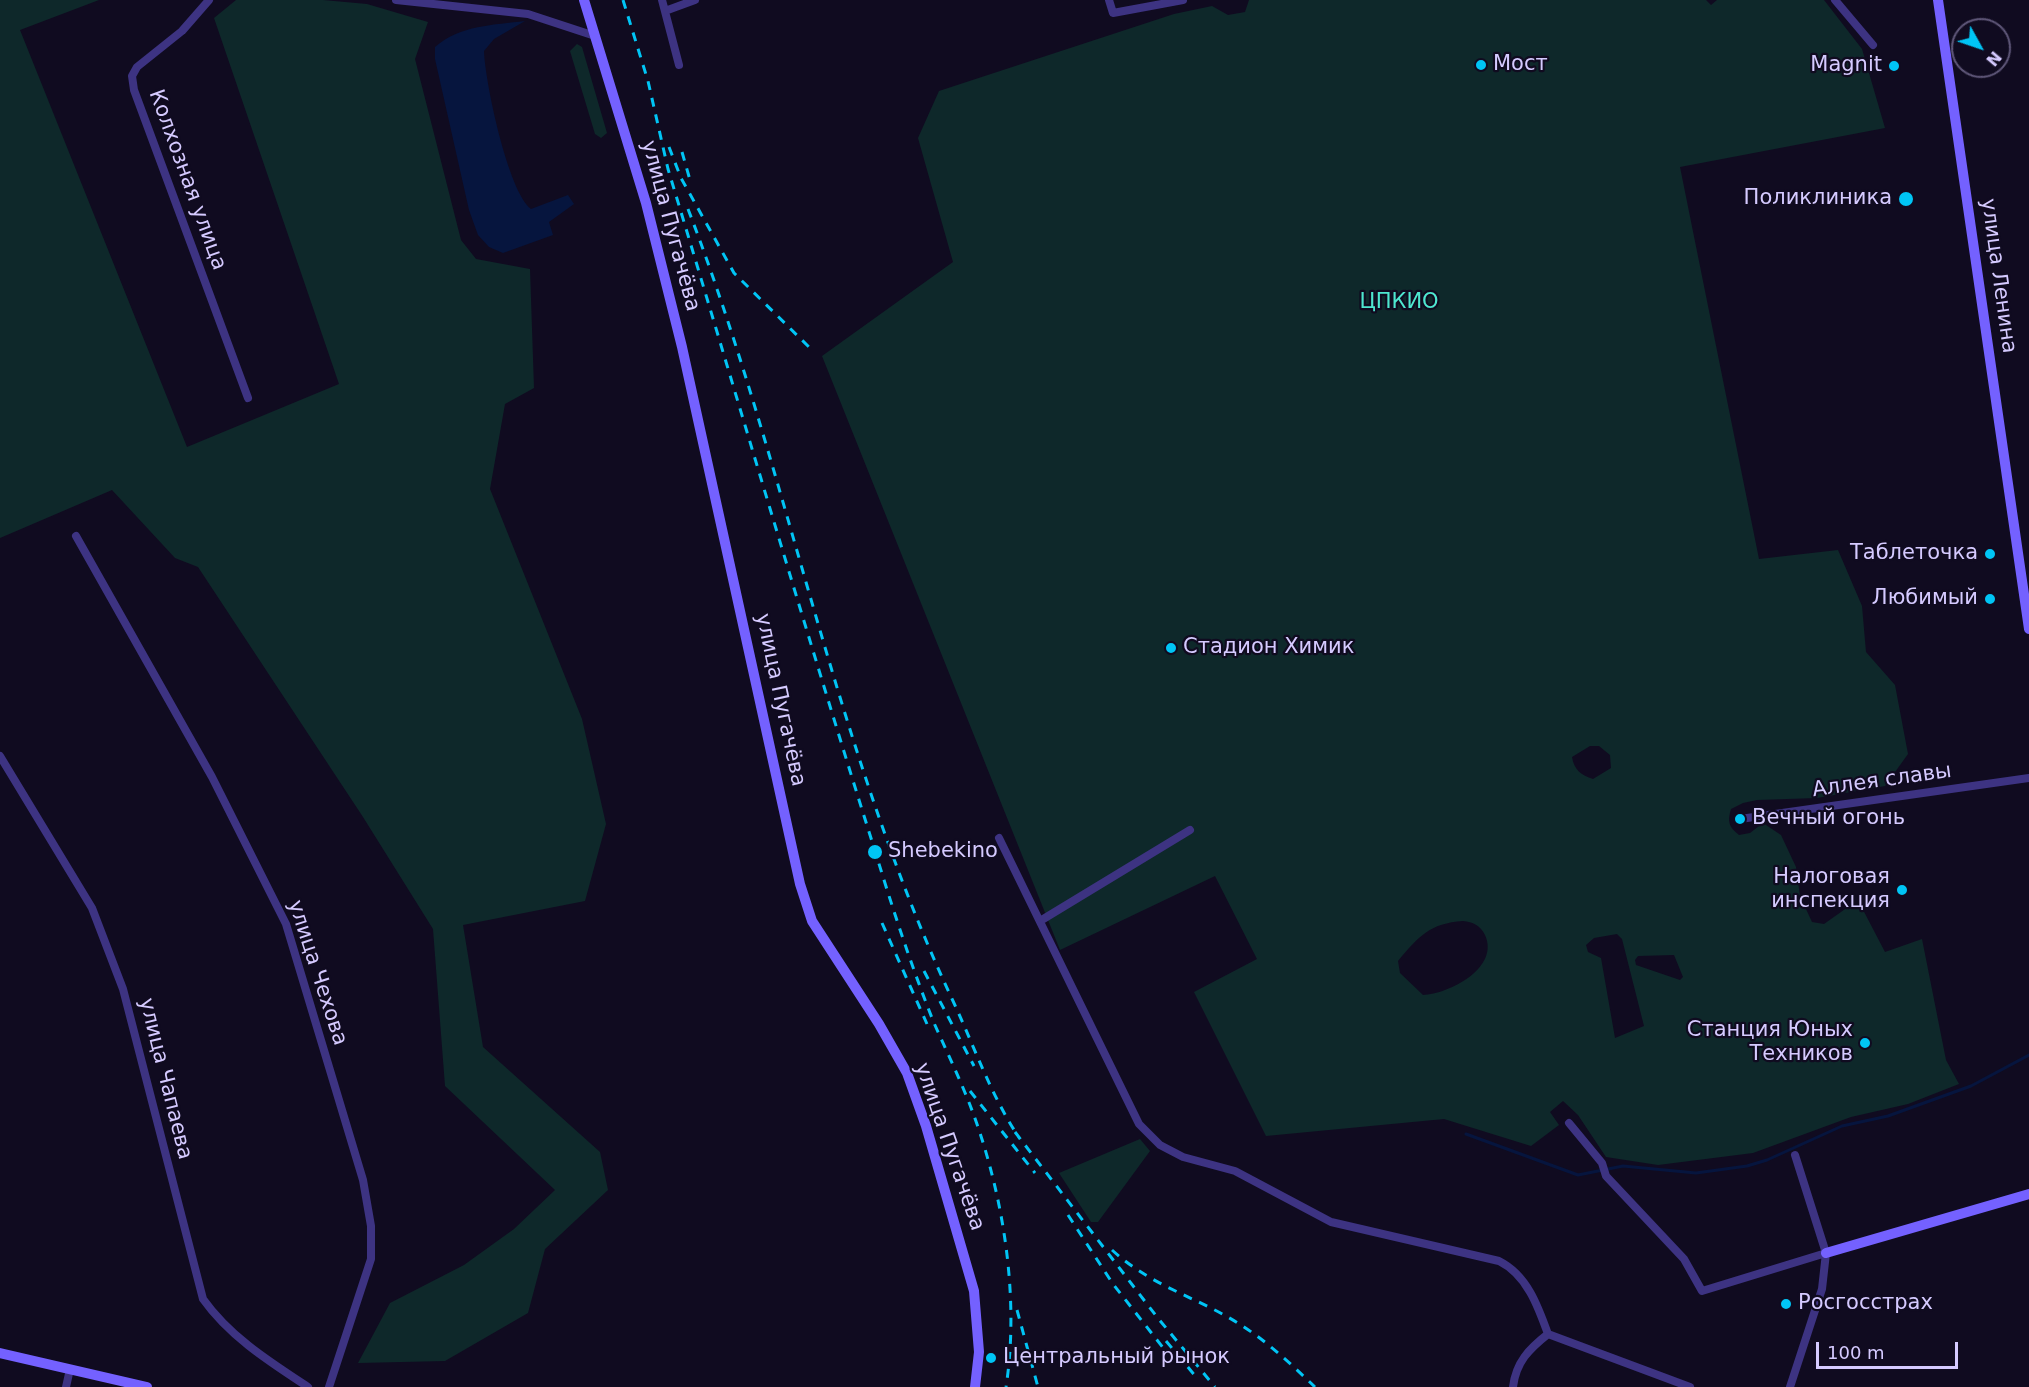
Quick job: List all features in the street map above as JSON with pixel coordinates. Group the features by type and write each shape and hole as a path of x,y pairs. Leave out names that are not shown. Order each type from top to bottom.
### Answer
{"street":[{"name":"Колхозная улица","path":"209,0 182,31 137,67 132,76 134,90 248,398"},
{"path":"396,0 528,14 595,36"},
{"name":"улица Пугачёва","path":"584,0 646,204 682,347 800,885 812,921 879,1024 907,1073 926,1126 974,1291 979,1352 975,1387"},
{"path":"662,0 679,65"},
{"path":"665,11 695,0"},
{"path":"1109,0 1113,13 1183,0"},
{"path":"1835,0 1873,45"},
{"name":"улица Ленина","path":"1938,0 2029,629"},
{"name":"улица Чехова","path":"76,536 212,777 286,924 363,1180 371,1226 371,1258 329,1387"},
{"name":"улица Чапаева","path":"0,756 92,908 123,989 203,1299 225,1326 309,1387"},
{"name":"Аллея славы","path":"1740,819 2029,778"},
{"path":"1040,921 1190,830"},
{"path":"999,838 1139,1124 1160,1145 1183,1157 1235,1172 1331,1222 1499,1261 1519,1274 1539,1309 1548,1334 1690,1387"},
{"path":"1569,1123 1602,1163 1606,1176 1684,1259 1702,1291 2029,1194"},
{"path":"1790,1387 1822,1289 1826,1253 1795,1155"},
{"path":"1514,1387 1515,1373 1528,1349 1548,1334"},
{"path":"0,1353 147,1387"},
{"path":"66,1387 70,1369"}],"green space":[{"path":"0,0 99,0 20,30 187,447 339,384 214,18 236,0 323,0 367,4 428,22 415,59 461,240 476,259 530,269 534,388 505,404 490,489 582,719 606,824 585,901 463,925 483,1047 600,1152 608,1190 545,1249 528,1313 445,1361 358,1363 390,1303 464,1265 514,1229 555,1190 445,1086 433,929 363,817 198,567 175,558 112,490 0,538"},
{"name":"ЦПКИО","path":"1249,0 1706,0 1711,5 1717,0 1824,0 1862,49 1885,128 1680,167 1759,559 1838,550 1862,606 1866,652 1895,685 1908,754 1885,786 1817,798 1757,800 1743,803 1731,809 1729,821 1731,827 1739,835 1750,833 1763,823 1781,835 1796,867 1800,896 1812,922 1824,924 1848,907 1861,906 1885,952 1922,939 1946,1060 1959,1084 1908,1104 1851,1117 1753,1153 1658,1165 1606,1157 1578,1115 1563,1101 1550,1112 1559,1125 1531,1146 1444,1119 1266,1136 1194,992 1257,959 1215,876 1060,950 822,356 953,262 918,138 939,91 1174,14 1212,6 1228,15 1245,12","holes":["1590,746 1599,746 1610,755 1611,768 1593,779 1579,771 1572,757","1452,922 1470,922 1481,929 1488,947 1485,958 1479,968 1458,984 1446,990 1423,995 1400,973 1398,961 1419,938 1433,928","1617,934 1622,939 1644,1026 1615,1038 1601,958 1588,952 1586,945 1594,938","1674,955 1683,977 1680,980 1636,965 1635,960 1638,956"]},
{"path":"577,44 582,47 607,133 601,138 595,134 570,51"},
{"path":"1140,1139 1150,1151 1098,1222 1091,1222 1059,1173"}],"water":[{"path":"525,21 494,39 484,51 499,135 514,181 522,198 531,209 568,195 574,204 549,222 553,235 503,253 489,247 478,235 469,210 435,59 435,47 466,30"}],"waterway":[{"path":"1466,1134 1578,1175 1623,1166 1696,1173 1747,1166 1767,1160 1842,1126 1888,1116 1971,1086 2029,1055"}],"railway":[{"path":"623,0 648,81 668,169 882,875 918,981 970,1105 992,1173 1006,1244 1009,1280 1011,1317 1006,1387"},
{"path":"669,147 681,178 734,273 813,351"},
{"path":"682,152 690,180"},
{"path":"688,209 755,407 843,708 875,807 912,905 953,1001 992,1089 1020,1139"},
{"path":"882,923 927,1024"},
{"path":"924,971 974,1066"},
{"path":"970,1091 1035,1173"},
{"path":"1015,1132 1157,1317 1215,1387"},
{"path":"1068,1215 1113,1284 1168,1354"},
{"path":"1112,1250 1161,1284 1244,1327 1290,1363 1315,1387"},
{"path":"1017,1310 1038,1387"},
{"path":"1166,1341 1197,1378"}],"place":[{"name":"Мост","path":"1481,65"},
{"name":"Magnit","path":"1894,66"},
{"name":"Поликлиника","path":"1906,199"},
{"name":"Таблеточка","path":"1990,554"},
{"name":"Любимый","path":"1990,599"},
{"name":"Стадион Химик","path":"1171,648"},
{"name":"Вечный огонь","path":"1740,819"},
{"name":"Shebekino","path":"875,852"},
{"name":"Налоговая инспекция","path":"1902,890"},
{"name":"Станция Юных Техников","path":"1865,1043"},
{"name":"Росгосстрах","path":"1786,1304"},
{"name":"Центральный рынок","path":"991,1358"}]}
